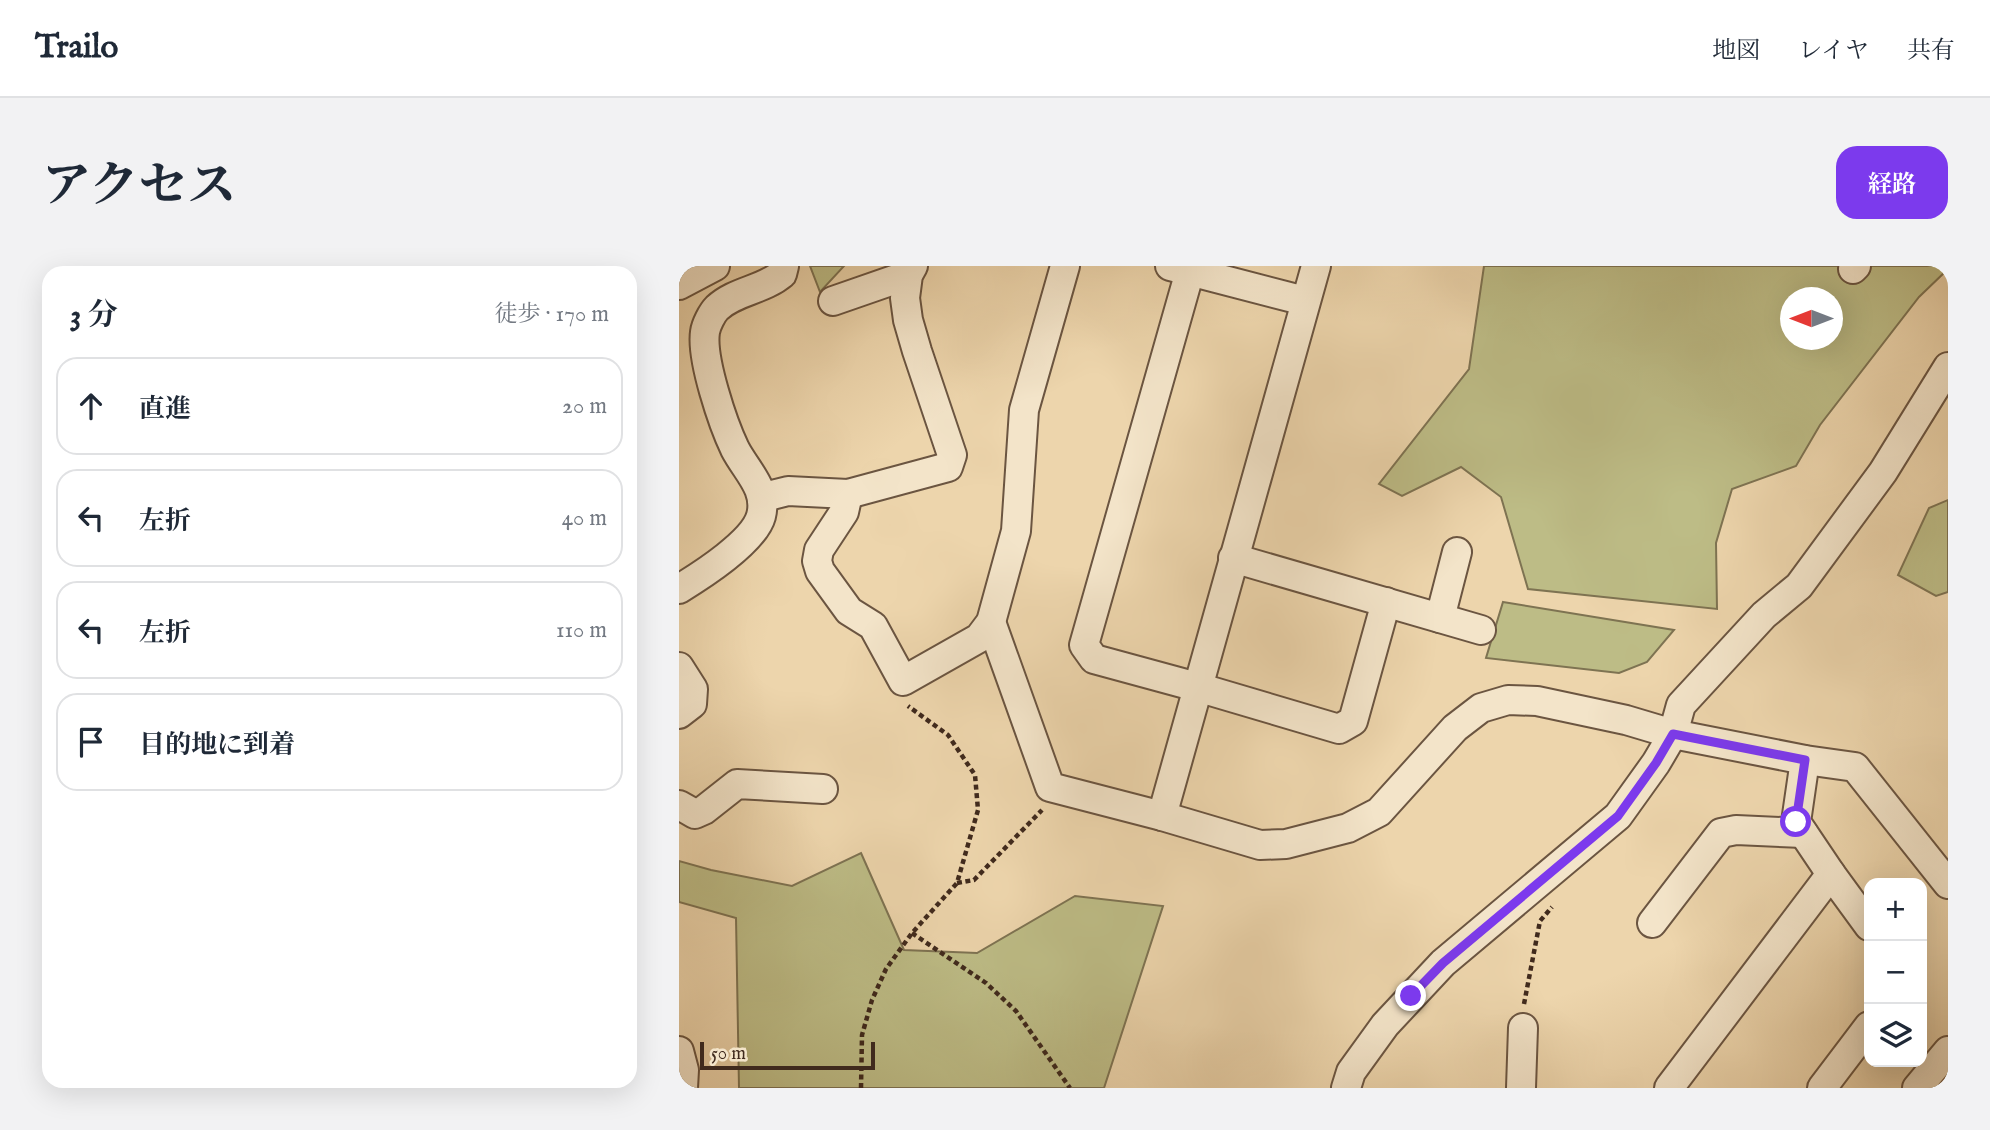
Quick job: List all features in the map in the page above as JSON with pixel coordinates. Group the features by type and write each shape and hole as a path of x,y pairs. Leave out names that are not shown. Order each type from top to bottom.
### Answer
{"street":[{"path":"679,285 715,266"},
{"path":"679,589 739,547 760,519 764,497 735,448 719,406 706,358 705,331 715,309 731,299 773,282 782,274 784,266"},
{"path":"848,494 844,512 819,550 817,561 820,571 849,611 873,626 904,681 979,638 992,622 1016,531 1024,410 1065,266"},
{"path":"1162,816 1316,266"},
{"path":"1305,301 1180,269 1084,645 1094,659 1339,729 1353,721 1386,602"},
{"path":"764,497 788,491 848,494 949,467 952,455 908,320 905,298 911,270"},
{"path":"833,301 911,270"},
{"path":"1346,1088 1352,1072 1385,1025 1443,963 1618,816 1673,734 1681,705 1764,615 1799,586 1882,472 1948,367"},
{"path":"1440,618 1457,552"},
{"path":"1233,558 1481,630"},
{"path":"992,622 1050,787 1260,845 1286,845 1348,828 1379,812 1455,728 1481,708 1508,700 1537,701 1626,720 1673,734 1855,767 1948,884"},
{"path":"679,667 693,689 692,704 679,714"},
{"path":"1805,760 1796,822 1864,919"},
{"path":"679,805 695,814 737,784 823,789"},
{"path":"1653,923 1721,833 1735,830 1803,833"},
{"path":"1669,1088 1831,874"},
{"path":"1521,1088 1523,1028"},
{"path":"1822,1088 1864,1033"},
{"path":"679,1051 684,1070 683,1088"},
{"path":"1917,1088 1948,1051"}],"path":[{"path":"861,1088 862,1035 872,1000 886,969 912,933 957,883 978,810 975,775 949,735 908,706 904,681"},
{"path":"957,883 974,880 1062,790"},
{"path":"1523,1028 1524,1002 1540,921 1556,902"},
{"path":"912,933 986,983 1016,1011 1070,1088"}],"shaded area":[{"path":"810,266 844,266 820,292"},
{"path":"1484,266 1948,266 1919,297 1820,425 1796,466 1732,489 1716,543 1717,609 1528,589 1501,497 1461,467 1402,496 1379,484 1469,369"},
{"path":"1948,500 1948,592 1936,596 1898,575 1929,508"},
{"path":"1503,602 1674,630 1647,662 1619,673 1486,658"},
{"path":"861,853 904,950 977,953 1075,896 1163,906 1104,1088 739,1088 736,918 679,902 679,861 792,886"}],"route":[{"path":"1411,996 1443,963 1618,816 1673,734 1805,760 1796,822"}]}
